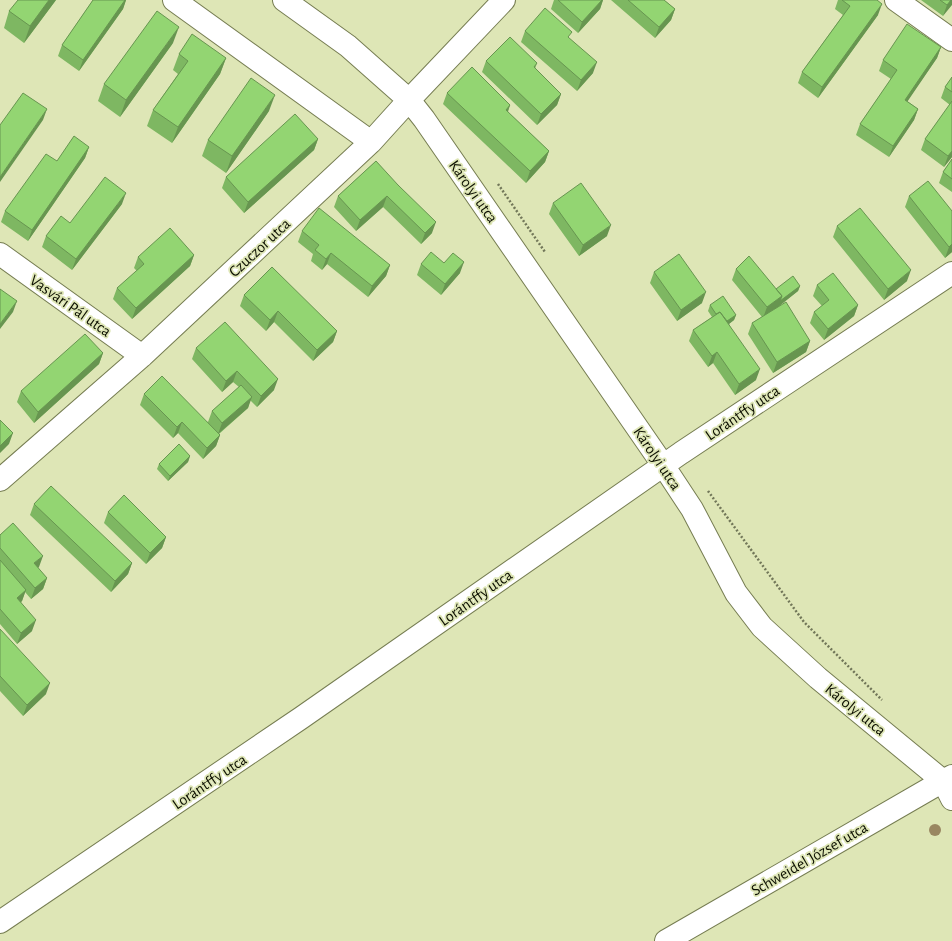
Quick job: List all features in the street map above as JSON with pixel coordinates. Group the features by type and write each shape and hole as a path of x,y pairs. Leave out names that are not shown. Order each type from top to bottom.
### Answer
{"street":[{"path":"174,0 371,142"},
{"name":"Károlyi utca","path":"284,0 348,46 409,100 424,119 663,465 692,509 736,593 762,626 818,678 949,785"},
{"name":"Czuczor utca","path":"0,480 142,356 371,142 504,0"},
{"path":"896,0 952,40"},
{"name":"Vasvári Pál utca","path":"0,254 142,356"},
{"name":"Lorántffy utca","path":"0,922 301,718 663,465 952,273"},
{"name":"Schweidel József utca","path":"666,941 949,785"}],"building":[{"path":"18,0 49,0 30,26 9,11"},
{"path":"93,0 125,0 83,60 62,45"},
{"path":"558,0 602,0 582,22"},
{"path":"628,0 664,0 675,9 659,27"},
{"path":"842,0 877,0 882,4 822,87 802,72 850,6"},
{"path":"940,0 951,0 947,5"},
{"path":"545,8 572,32 568,37 597,62 581,80 525,31"},
{"path":"157,11 179,27 126,100 104,84"},
{"path":"907,24 941,47 905,100 918,109 893,146 860,124 897,70 883,60"},
{"path":"192,34 226,58 178,127 153,110 188,61 179,54"},
{"path":"510,37 537,63 534,67 561,94 541,114 486,61"},
{"path":"472,67 510,105 506,110 549,151 530,171 447,93"},
{"path":"952,77 952,92 945,87"},
{"path":"251,78 275,95 232,156 208,140"},
{"path":"23,93 47,109 0,177 0,125"},
{"path":"952,101 952,151 948,156 925,139"},
{"path":"295,114 318,139 248,202 226,177"},
{"path":"74,136 89,147 32,230 5,211 46,154 57,161"},
{"path":"952,159 952,179 943,172"},
{"path":"376,161 436,222 425,233 387,196 360,220 338,196"},
{"path":"105,177 126,193 76,259 46,236 61,216 70,223"},
{"path":"928,181 952,211 952,244 949,247 909,196"},
{"path":"581,183 611,225 583,245 553,203"},
{"path":"319,208 390,265 372,286 331,253 326,259 315,250 319,245 302,231"},
{"path":"860,208 911,270 888,289 837,226"},
{"path":"170,228 194,255 136,308 117,288 144,264 138,257"},
{"path":"431,252 444,263 453,253 464,262 445,284 421,264"},
{"path":"679,254 706,292 681,310 654,272"},
{"path":"749,256 782,296 767,307 736,269"},
{"path":"272,267 337,331 317,350 278,311 270,320 244,295"},
{"path":"833,273 858,305 828,329 814,312 829,300 817,285"},
{"path":"793,276 800,286 780,301 782,296 776,289"},
{"path":"0,289 17,301 0,324"},
{"path":"723,296 736,315 727,321 720,312 716,314 710,305"},
{"path":"786,302 810,341 777,362 752,323"},
{"path":"720,312 760,369 739,384 717,352 712,356 693,330"},
{"path":"225,322 278,379 261,396 237,371 226,381 196,348"},
{"path":"85,334 103,353 38,412 21,391"},
{"path":"162,376 220,435 207,448 182,422 177,427 144,394"},
{"path":"241,385 252,397 222,423 212,411"},
{"path":"0,420 13,433 0,446"},
{"path":"179,444 190,456 170,476 159,464"},
{"path":"51,486 132,563 115,581 34,504"},
{"path":"124,495 166,537 150,553 108,512"},
{"path":"13,523 43,556 34,563 47,578 35,588 0,548 0,535"},
{"path":"0,560 26,590 17,598 36,620 21,633 0,609"},
{"path":"0,629 50,683 27,705 0,676"}]}
